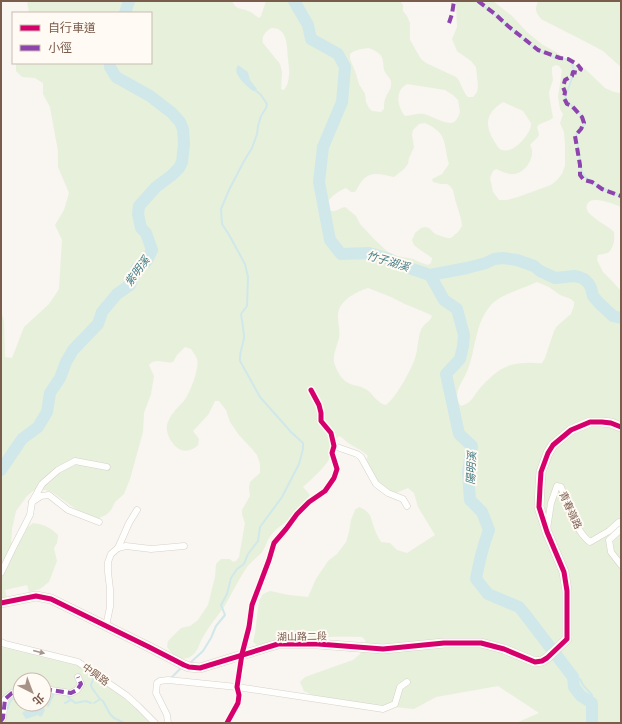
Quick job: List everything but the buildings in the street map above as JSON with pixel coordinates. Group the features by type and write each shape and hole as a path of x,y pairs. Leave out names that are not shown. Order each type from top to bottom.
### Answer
{"street":[{"path":"227,723 238,703 239,695 237,687 252,605 270,560 274,542 308,502 324,491 334,478 336,469 332,453 334,446 331,434 321,421 319,405 311,390"},
{"path":"547,532 539,507 541,472 548,453 553,445 571,430 590,422 612,423 621,427"},
{"path":"334,446 361,456 376,484 388,494 403,499 406,506"},
{"path":"1,573 30,515 34,496 42,484 58,470 75,461 107,467"},
{"name":"青春嶺路","path":"547,532 551,503 557,486 561,487 580,530 585,538 590,542 609,531 619,522 621,523"},
{"path":"32,502 41,496 49,495 68,510 99,522"},
{"path":"106,626 110,607 108,562 111,554 118,548 129,523 137,510"},
{"path":"621,529 609,540 611,552 621,565"},
{"name":"湖山路二段","path":"1,603 36,596 51,599 188,668 200,668 278,644 318,644 383,648 444,643 481,643 504,649 534,662 542,661 567,639 567,591 564,572 547,532"},
{"path":"118,548 126,546 151,549 184,546"},
{"name":"中興路","path":"1,642 78,662 127,696 155,723"},
{"path":"52,690 71,693 77,690 81,684 78,677"},
{"path":"168,723 167,716 156,693 157,683 160,680 237,687 383,709 395,704 400,687 407,682"},
{"path":"1,722 3,718 5,699 12,693"}],"green space":[{"path":"27,1 232,1 237,8 249,12 259,18 266,1 400,1 403,5 403,11 410,23 410,40 421,59 426,63 456,77 466,95 468,97 473,97 477,92 478,86 476,67 471,61 457,51 452,39 457,27 456,4 454,1 493,1 512,16 528,33 543,45 571,63 583,67 605,88 621,93 621,207 608,202 593,200 589,202 587,207 592,216 614,232 614,242 611,250 608,253 598,255 597,260 603,272 621,291 621,723 516,723 539,713 498,686 436,697 414,709 374,705 312,695 304,691 300,682 305,677 353,660 360,654 366,644 362,637 310,638 257,645 253,642 259,601 263,594 270,591 308,597 316,579 328,561 337,554 346,542 351,520 355,510 359,507 367,511 369,514 381,542 390,543 397,550 407,553 435,535 418,507 414,493 408,488 396,493 379,484 366,460 368,456 339,436 333,444 328,462 303,487 310,495 297,511 274,532 269,538 262,552 247,567 224,607 205,633 197,650 190,657 183,659 172,653 167,647 168,641 181,628 190,626 198,620 208,605 215,577 216,564 221,559 230,559 233,562 239,557 245,523 242,510 250,496 250,482 260,473 260,464 257,455 239,435 230,422 226,410 219,401 215,401 208,415 193,431 199,439 198,445 193,449 185,451 181,450 173,444 170,439 167,429 168,422 188,394 198,363 191,349 185,347 177,355 173,362 154,361 149,365 154,376 151,394 144,413 143,432 130,479 124,494 115,502 111,510 106,515 99,518 77,510 52,492 45,490 33,491 27,496 16,511 11,542 18,545 28,527 33,523 46,526 58,535 57,543 54,548 57,561 49,582 40,589 29,592 27,585 5,590 7,598 1,598 1,311 4,321 5,357 12,358 24,327 49,304 59,289 62,240 55,225 64,210 69,193 58,167 58,151 50,107 43,94 43,83 35,78 22,77 16,71 16,64 152,64 152,12 29,12","holes":["272,28 281,31 286,39 289,73 288,83 284,90 281,89 282,72 280,64 263,43 264,34","369,48 377,52 383,59 384,71 391,81 391,85 385,100 384,109 381,112 372,111 369,108 366,102 365,94 359,84 350,59 350,54 352,52","556,65 562,70 558,96 560,109 563,114 560,123 564,132 565,144 565,166 562,174 551,185 518,197 507,200 499,200 493,192 490,178 493,171 496,169 512,174 518,173 524,169 531,159 532,150 530,145 539,135 537,127 553,118 549,92 553,80 552,67","407,84 445,90 453,95 458,100 460,112 457,119 454,122 448,123 424,114 405,116 400,108 398,97 400,90","503,102 523,111 531,123 526,136 511,150 506,151 499,149 489,129 488,119 497,106","425,123 433,127 438,131 444,140 449,164 442,174 432,179 433,182 447,184 453,190 462,226 451,238 435,234 429,228 425,227 421,228 415,233 412,240 414,245 432,258 431,263 428,265 388,252 360,224 356,216 345,207 331,211 326,203 335,194 346,188 351,192 355,192 361,182 369,175 381,174 394,177 404,169 408,164 414,147 412,135 413,130 419,124","537,282 549,287 560,295 571,299 574,302 571,314 557,326 554,331 542,363 520,363 504,368 487,381 471,401 461,406 457,399 458,391 471,361 479,328 486,312 491,305 500,298","368,288 432,316 421,330 416,355 408,374 399,389 386,405 380,403 364,388 345,381 338,372 334,362 339,338 338,319 340,307 352,295"]},
{"path":"538,1 621,1 621,67 603,51 541,19 536,10"},
{"path":"1,647 79,666 133,705 151,723 1,723"}],"water":[{"path":"238,65 248,72 250,80 257,89 253,91 241,80 238,76 236,68"},
{"path":"44,712 40,717 38,715 26,719 22,713"}],"waterway":[{"name":"紫明溪","path":"125,12 129,1"},
{"name":"竹子湖溪","path":"294,1 308,25 311,39 338,54 345,67 342,102 323,147 319,182 330,240 341,254 369,253 430,275 467,268 486,263 494,259 503,258 517,260 534,266 540,271 555,278 574,276 584,279 589,284 593,296 599,303 613,316 621,318"},
{"path":"476,1 492,12 537,50 559,59 568,59 572,64 574,71"},
{"name":"紫明溪","path":"1,470 22,439 38,427 47,412 50,393 60,378 66,362 73,350 98,324 102,312 117,294 130,285 137,268 146,262 152,250 146,233 141,228 138,214 139,206 156,187 179,168 182,162 184,144 183,129 180,122 172,113 150,96 116,77 110,67 110,64"},
{"path":"573,75 565,98 568,103 582,116 585,124 576,135 582,173 594,184 621,196"},
{"path":"190,663 203,651 216,626 225,615 221,605 227,594 231,578 237,569 244,564 248,554 258,541 260,527 282,497 299,464 303,449 303,443 291,432 260,397 240,361 244,338 241,314 247,306 248,277 245,264 222,224 221,209 229,190 252,148 261,116 266,108 267,104 261,95 255,90"},
{"name":"陽明溪","path":"430,275 444,300 457,309 464,335 460,359 446,374 459,434 472,446 468,472 470,500 482,512 489,530 481,554 476,579 488,594 519,607 524,613 573,677 574,687 581,696 592,703 592,723"},
{"path":"170,679 180,669"},
{"path":"573,677 580,679 592,695 592,703"},
{"path":"93,679 91,685 92,688 103,701 110,714 114,718 124,723"},
{"path":"52,697 54,693"},
{"path":"66,695 75,703 86,701 91,703"},
{"path":"94,703 100,699"},
{"path":"8,708 12,700"},
{"path":"65,703 71,700"}],"marked path":[{"path":"449,23 454,1"},
{"path":"478,1 538,50 560,58 568,59 577,64 581,69 578,73 573,72 572,76 565,80 563,87 565,92 564,98 567,104 572,106 582,117 584,123 575,136 580,165 580,175 584,180 592,182 602,189 621,196"},
{"path":"52,690 71,693 77,690 81,684 78,677"},
{"path":"1,721 3,718 5,699 12,693"}],"cycle path":[{"path":"227,723 238,703 239,695 237,687 252,605 274,543 297,514 309,502 325,491 334,478 337,469 332,453 334,446 331,433 321,421 319,405 311,390"},
{"path":"1,603 36,596 51,599 189,667 200,668 278,644 318,644 383,649 444,643 481,643 504,649 535,662 542,661 567,639 567,591 564,572 547,532 539,507 541,472 548,453 553,445 571,430 590,422 611,423 621,427"}]}
